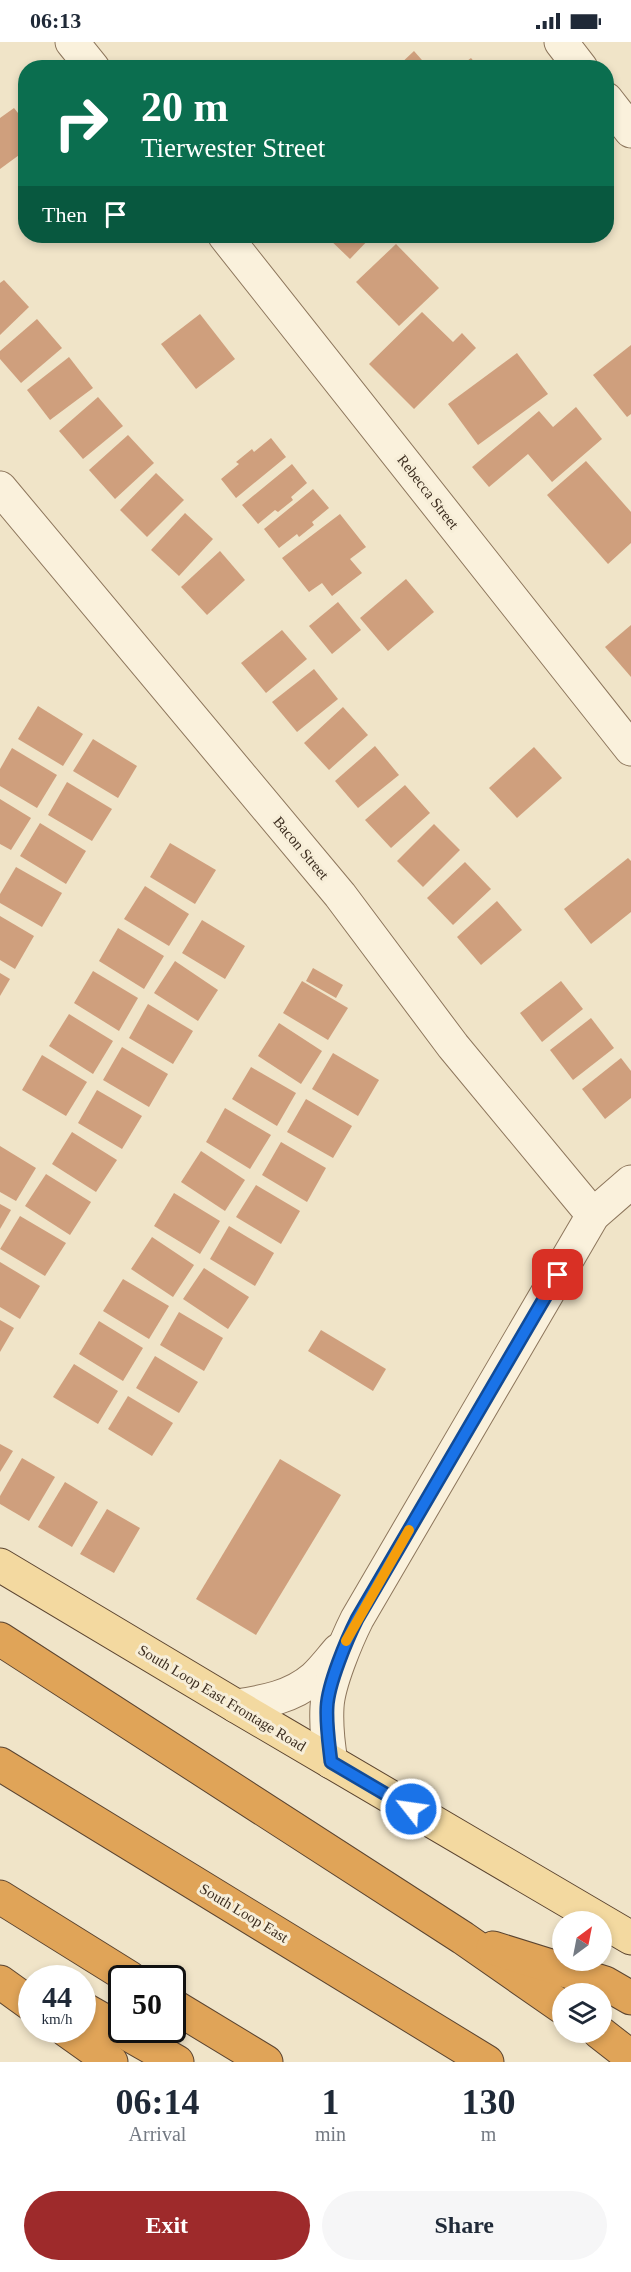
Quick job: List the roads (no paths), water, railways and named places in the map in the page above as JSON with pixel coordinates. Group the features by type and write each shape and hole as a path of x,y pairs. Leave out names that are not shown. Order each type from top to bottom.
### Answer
{"highway":[{"path":"0,1639 463,1938 552,2000"},
{"name":"South Loop East","path":"0,1764 488,2062"},
{"path":"0,1897 109,1965"},
{"path":"463,1938 605,1983 631,1998"},
{"path":"0,1961 18,1971"},
{"path":"0,1982 18,1995"},
{"path":"186,2014 266,2062"},
{"path":"96,2016 177,2062"},
{"path":"84,2043 111,2062"},
{"path":"612,2043 631,2058"}],"main road":[{"name":"South Loop East Frontage Road","path":"0,1564 236,1707 631,1938"}],"street":[{"path":"72,42 87,60"},
{"path":"561,42 575,60"},
{"path":"614,109 631,131"},
{"name":"Rebecca Street","path":"231,243 631,749"},
{"name":"Bacon Street","path":"0,488 340,896 453,1046 593,1215"},
{"path":"236,1707 279,1698 297,1689 314,1678 346,1642 593,1215 631,1182"},
{"path":"331,1762 327,1704 346,1642"}]}
